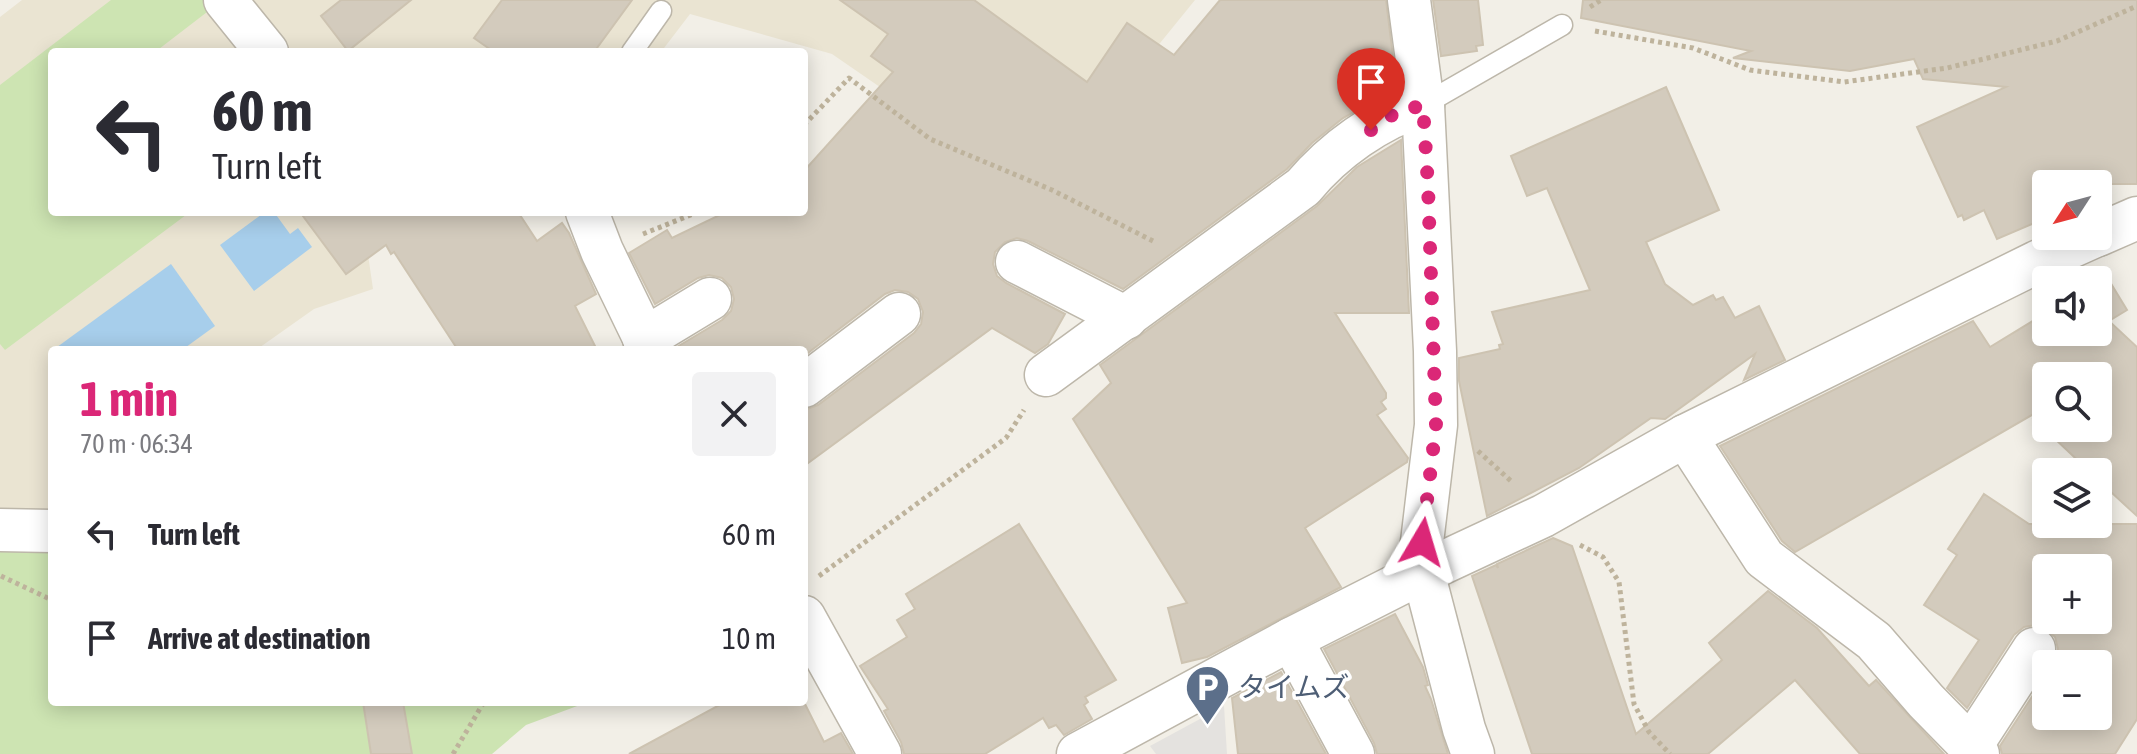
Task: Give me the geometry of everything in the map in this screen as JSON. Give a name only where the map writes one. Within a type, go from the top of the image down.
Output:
[{"type":"street","points":[[225,0],[264,48]]},
{"type":"street","points":[[1409,0],[1423,105],[1436,425],[1422,542],[1423,572],[1473,754]]},
{"type":"street","points":[[1046,375],[1126,318],[1183,266],[1303,187],[1321,165],[1395,113],[1423,105]]},
{"type":"street","points":[[589,216],[647,345],[710,299]]},
{"type":"street","points":[[2112,228],[2137,218]]},
{"type":"street","points":[[1078,754],[1291,639],[1543,516],[1685,436],[2063,250]]},
{"type":"street","points":[[1017,262],[1126,318]]},
{"type":"street","points":[[808,383],[899,314]]},
{"type":"street","points":[[1685,436],[1764,558],[1874,641],[1974,750],[2034,649]]},
{"type":"street","points":[[0,530],[48,531]]},
{"type":"street","points":[[809,599],[880,754]]},
{"type":"street","points":[[1291,639],[1353,754]]},
{"type":"lane","points":[[635,48],[661,11]]},
{"type":"lane","points":[[1423,105],[1562,25]]},
{"type":"lane","points":[[1183,266],[1265,190],[1296,168],[1321,165]]},
{"type":"path","points":[[1562,25],[1693,48],[1750,70],[1844,82],[1947,68],[2057,41],[2137,6]]},
{"type":"path","points":[[808,121],[849,78],[930,139],[1052,190],[1183,266]]},
{"type":"path","points":[[602,251],[688,216]]},
{"type":"path","points":[[809,599],[1006,438],[1046,375]]},
{"type":"path","points":[[1436,425],[1467,442],[1524,493],[1557,534],[1603,557],[1619,582],[1634,704],[1649,732],[1670,754]]},
{"type":"path","points":[[0,575],[48,598]]},
{"type":"path","points":[[453,754],[482,706]]},
{"type":"shaded area","points":[[22,0],[204,0],[242,48],[48,48],[48,216],[357,216],[364,227],[373,289],[314,309],[262,346],[48,346],[48,515],[0,511],[0,17]]},
{"type":"shaded area","points":[[249,0],[1195,0],[1053,175],[922,116],[832,54],[690,14],[664,48],[287,48]]},
{"type":"shaded area","name":"タイムズ","points":[[1224,706],[1227,754],[1156,754],[1150,746]]},
{"type":"green space","points":[[111,0],[204,0],[211,9],[160,48],[48,48]]},
{"type":"green space","points":[[48,48],[48,216],[185,216],[5,350],[0,344],[0,85]]},
{"type":"green space","points":[[0,541],[48,542],[48,706],[577,706],[526,725],[492,754],[0,754]]},
{"type":"water","points":[[260,216],[277,216],[290,234],[298,228],[312,247],[254,291],[220,245]]},
{"type":"water","points":[[171,264],[215,326],[188,346],[58,346]]},
{"type":"building","points":[[341,0],[411,0],[352,48],[346,48],[321,16]]},
{"type":"building","points":[[502,0],[632,0],[597,48],[488,48],[474,38]]},
{"type":"building","points":[[840,0],[974,0],[1087,82],[1127,23],[1174,55],[1220,0],[1386,0],[1397,89],[1343,118],[1287,169],[1123,289],[1028,241],[1017,238],[1005,242],[995,252],[993,264],[997,276],[1065,314],[1048,344],[1035,353],[992,328],[808,463],[808,409],[818,405],[914,333],[921,324],[923,312],[918,299],[908,292],[895,290],[885,294],[808,353],[808,346],[679,346],[722,320],[731,311],[734,299],[731,287],[722,278],[709,275],[698,278],[655,304],[629,253],[667,230],[672,238],[718,216],[808,216],[808,167],[893,72],[871,56],[888,34]]},
{"type":"building","points":[[1433,0],[1478,0],[1483,45],[1476,46],[1477,51],[1441,56]]},
{"type":"building","points":[[1583,0],[2137,0],[2137,184],[2112,184],[2112,170],[2032,170],[2032,224],[1997,239],[1984,210],[1964,220],[1962,215],[1958,217],[1917,127],[2006,87],[1923,79],[1914,59],[1850,71],[1733,58],[1751,51],[1581,18]]},
{"type":"building","points":[[1666,87],[1719,210],[1646,242],[1665,284],[1693,305],[1713,295],[1716,300],[1723,297],[1735,318],[1759,306],[1785,360],[1744,380],[1755,354],[1665,419],[1651,418],[1579,468],[1487,516],[1459,381],[1459,358],[1500,349],[1499,345],[1503,344],[1492,312],[1590,290],[1547,188],[1527,196],[1511,156]]},
{"type":"building","points":[[1401,140],[1409,313],[1335,313],[1386,393],[1386,398],[1381,402],[1386,409],[1377,415],[1408,458],[1407,462],[1305,528],[1341,587],[1207,657],[1182,663],[1168,608],[1187,603],[1073,419],[1111,383],[1100,365],[1317,206],[1357,167]]},
{"type":"building","points":[[303,216],[521,216],[537,241],[562,223],[596,294],[575,306],[595,346],[455,346],[394,252],[391,254],[386,245],[346,274]]},
{"type":"building","points":[[2112,285],[2127,310],[2112,319]]},
{"type":"building","points":[[1973,321],[1990,347],[2032,322],[2032,346],[2112,346],[2112,324],[2137,347],[2137,516],[2112,493],[2112,458],[2075,458],[2058,442],[2112,442],[2112,362],[2032,362],[2032,415],[1795,552],[1782,541],[1720,446]]},
{"type":"building","points":[[1984,494],[2032,524],[2032,538],[2112,538],[2112,524],[2137,524],[2137,719],[2115,754],[2002,754],[2000,746],[2032,697],[2032,730],[2112,730],[2112,650],[2058,650],[2052,634],[2112,634],[2112,554],[2032,554],[2032,626],[2024,627],[2014,635],[1967,708],[1947,688],[1979,640],[1924,605],[1957,555],[1948,549]]},
{"type":"building","points":[[1019,524],[1116,680],[1085,697],[1088,702],[1084,705],[1092,719],[1064,735],[1056,725],[1049,728],[1043,718],[985,754],[904,754],[884,711],[888,709],[860,666],[907,637],[897,620],[915,609],[906,594]]},
{"type":"building","points":[[1553,538],[1572,546],[1636,734],[1722,660],[1709,643],[1768,591],[1817,628],[1869,686],[1876,680],[1944,754],[1860,754],[1795,680],[1708,754],[1532,754],[1472,576],[1496,565],[1498,568],[1497,564]]},
{"type":"building","points":[[1395,614],[1423,667],[1428,685],[1425,686],[1448,754],[1377,754],[1324,649]]},
{"type":"building","points":[[1281,672],[1326,754],[1238,754],[1232,698]]},
{"type":"building","points":[[364,706],[404,706],[412,754],[371,754]]},
{"type":"building","points":[[718,706],[806,706],[824,742],[841,733],[853,754],[629,754]]},
{"type":"place","name":"タイムズ","points":[[1207,726]]},
{"type":"route","points":[[1371,130],[1395,113],[1423,105],[1436,425],[1422,542]]}]
